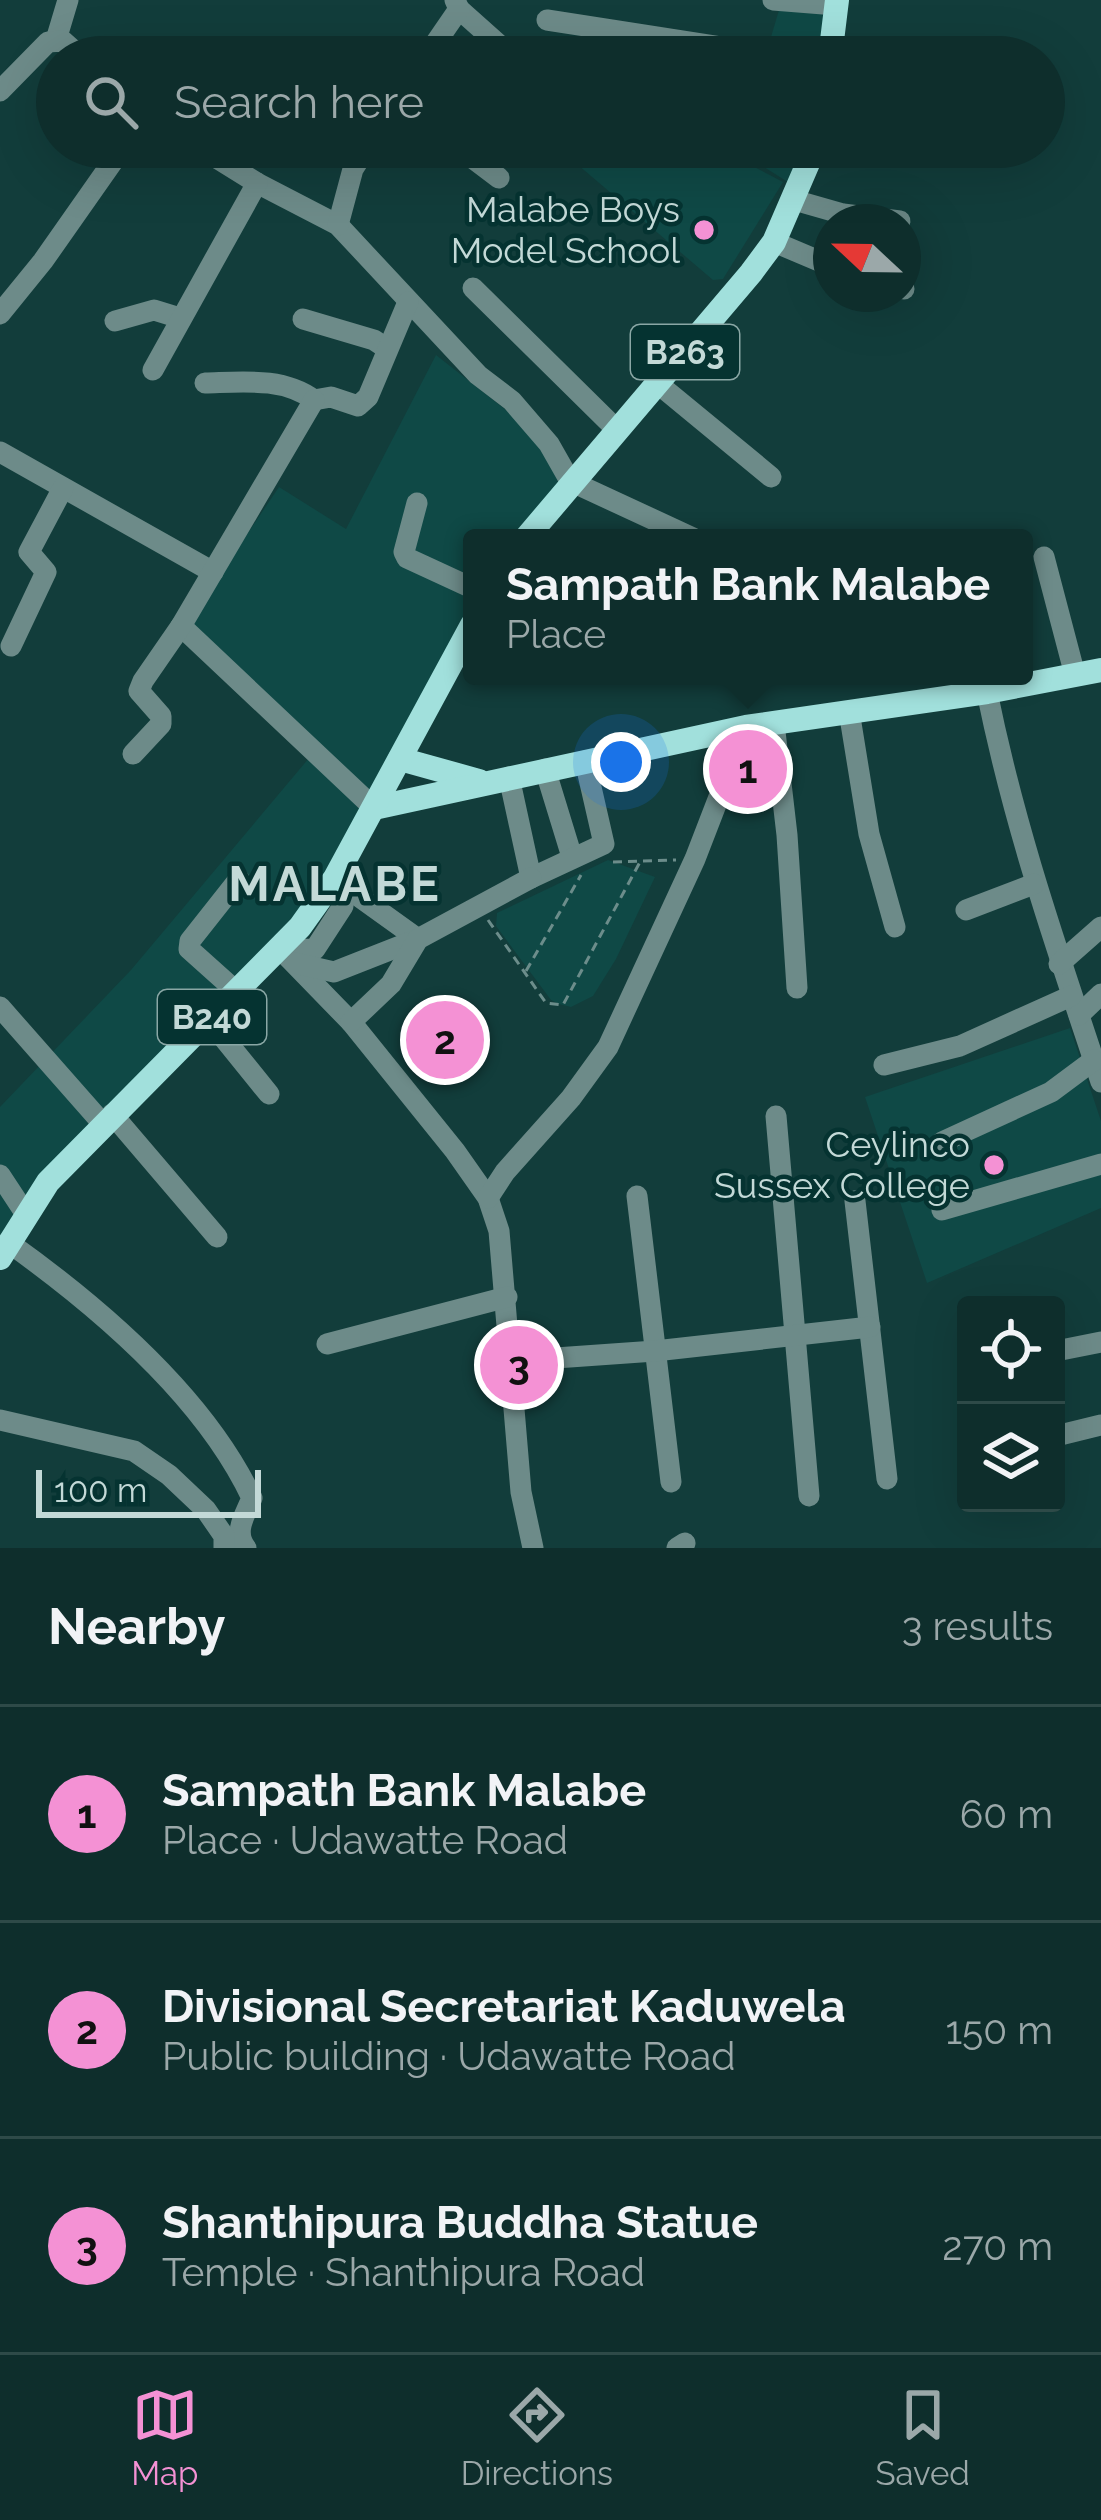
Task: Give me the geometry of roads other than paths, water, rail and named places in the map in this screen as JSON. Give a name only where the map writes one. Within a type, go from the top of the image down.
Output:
[{"type":"main road","points":[[833,36],[837,2]]},
{"type":"main road","name":"B263","points":[[533,529],[774,242],[807,168]]},
{"type":"main road","points":[[463,642],[400,759],[426,769],[497,780]]},
{"type":"main road","points":[[1033,683],[1101,670]]},
{"type":"main road","points":[[374,808],[746,728],[1023,685]]},
{"type":"main road","name":"B240","points":[[4,1250],[25,1213],[108,1119],[238,992],[286,956],[340,882],[400,759]]},
{"type":"street","points":[[57,36],[68,0]]},
{"type":"street","points":[[773,0],[837,2]]},
{"type":"street","points":[[438,36],[457,4],[490,36]]},
{"type":"street","points":[[547,20],[650,36]]},
{"type":"street","points":[[5,77],[36,52]]},
{"type":"street","points":[[0,314],[109,168]]},
{"type":"street","points":[[233,168],[338,225],[478,375],[512,401],[549,444],[570,482],[673,529]]},
{"type":"street","points":[[338,225],[353,168]]},
{"type":"street","points":[[486,168],[499,178]]},
{"type":"street","points":[[154,370],[257,183]]},
{"type":"street","points":[[794,200],[813,205]]},
{"type":"street","points":[[774,242],[813,258]]},
{"type":"street","points":[[473,288],[616,429]]},
{"type":"street","points":[[205,382],[298,388],[314,400],[331,397],[358,406],[364,403],[408,302]]},
{"type":"street","points":[[115,321],[154,310],[180,318]]},
{"type":"street","points":[[303,319],[386,348]]},
{"type":"street","points":[[657,383],[771,476]]},
{"type":"street","points":[[133,754],[161,724],[161,716],[139,691],[314,400]]},
{"type":"street","points":[[0,452],[212,572]]},
{"type":"street","points":[[11,646],[46,572],[29,552],[63,488]]},
{"type":"street","points":[[417,503],[404,553],[463,584]]},
{"type":"street","points":[[1044,557],[1075,675]]},
{"type":"street","points":[[181,626],[374,808]]},
{"type":"street","points":[[942,1142],[1098,1071],[1034,884],[1007,790],[987,692]]},
{"type":"street","points":[[849,711],[869,834],[896,928]]},
{"type":"street","points":[[774,723],[797,988]]},
{"type":"street","points":[[488,1198],[608,1047],[695,859],[746,728]]},
{"type":"street","points":[[286,956],[306,968],[334,972],[418,939],[531,878],[580,860],[604,844],[585,761]]},
{"type":"street","points":[[545,769],[580,860]]},
{"type":"street","points":[[497,780],[531,878]]},
{"type":"street","points":[[238,992],[189,949],[190,941],[239,879]]},
{"type":"street","points":[[340,882],[418,939]]},
{"type":"street","points":[[966,910],[1034,884]]},
{"type":"street","points":[[1059,964],[1101,927]]},
{"type":"street","points":[[351,1022],[391,985],[418,939]]},
{"type":"street","points":[[286,956],[351,1022],[488,1198],[499,1231],[521,1492],[533,1548]]},
{"type":"street","points":[[884,1065],[960,1046],[1101,994]]},
{"type":"street","points":[[0,1007],[217,1237]]},
{"type":"street","points":[[209,1020],[269,1094]]},
{"type":"street","points":[[776,1116],[809,1496]]},
{"type":"street","points":[[942,1210],[1101,1164]]},
{"type":"street","points":[[0,1175],[25,1213]]},
{"type":"street","points":[[637,1196],[671,1482]]},
{"type":"street","points":[[855,1201],[887,1479]]},
{"type":"street","points":[[4,1250],[68,1286],[162,1373],[238,1468],[252,1498],[240,1527],[240,1540],[247,1548]]},
{"type":"street","points":[[327,1344],[507,1297]]},
{"type":"street","points":[[513,1361],[870,1327]]},
{"type":"street","points":[[1065,1349],[1101,1342]]},
{"type":"street","points":[[0,1420],[134,1451],[169,1475],[206,1510],[224,1536],[224,1548]]},
{"type":"street","points":[[1065,1434],[1101,1425]]},
{"type":"place","name":"Malabe Boys Model School","points":[[704,230]]},
{"type":"place","name":"Sampath Bank Malabe","points":[[748,769]]},
{"type":"place","name":"Divisional Secretariat Kaduwela","points":[[445,1040]]},
{"type":"place","name":"Ceylinco Sussex College","points":[[994,1165]]},
{"type":"place","name":"Shanthipura Buddha Statue","points":[[519,1365]]},
{"type":"district","name":"MALABE","points":[[335,884]]}]
